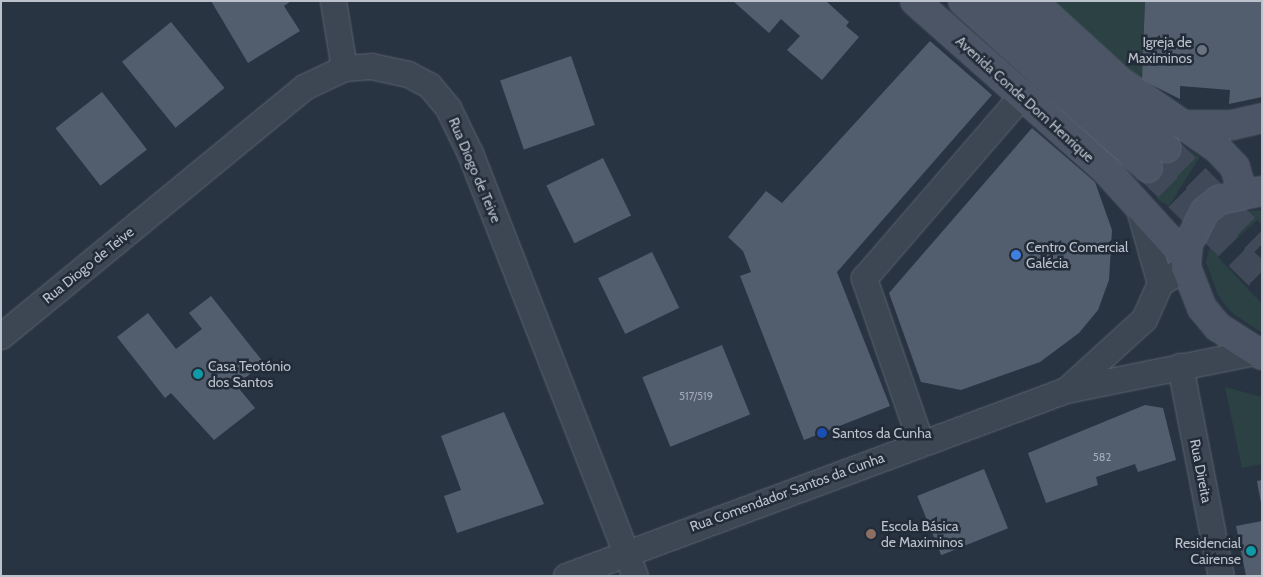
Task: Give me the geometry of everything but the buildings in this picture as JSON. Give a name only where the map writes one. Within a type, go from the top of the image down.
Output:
[{"type":"main road","name":"Avenida Conde Dom Henrique","points":[[915,1],[1022,95],[1134,198],[1186,263],[1202,308],[1218,327],[1258,353]]},
{"type":"main road","points":[[963,1],[1148,168]]},
{"type":"main road","points":[[1000,1],[1166,148]]},
{"type":"main road","points":[[1032,1],[1140,97],[1189,125],[1256,189],[1205,211],[1195,224],[1186,263]]},
{"type":"main road","points":[[1189,125],[1232,124],[1262,118]]},
{"type":"street","points":[[333,1],[344,68]]},
{"type":"street","name":"Rua Diogo de Teive","points":[[1,336],[304,87],[344,68],[371,66],[408,74],[429,85],[448,108],[470,153],[635,576]]},
{"type":"street","points":[[921,443],[864,278],[1022,95]]},
{"type":"street","name":"Avenida Conde Dom Henrique","points":[[1134,198],[1148,228],[1160,283]]},
{"type":"street","points":[[1160,283],[1186,263]]},
{"type":"street","name":"Rua Comendador Santos da Cunha","points":[[1066,390],[1144,319],[1160,283]]},
{"type":"street","name":"Rua Comendador Santos da Cunha","points":[[566,576],[1066,390],[1180,366],[1258,353]]},
{"type":"street","name":"Rua Direita","points":[[1180,366],[1221,576]]},
{"type":"green space","points":[[1053,1],[1145,1],[1144,19],[1166,20],[1181,51],[1180,99],[1142,80]]},
{"type":"green space","points":[[1187,149],[1200,157],[1169,206],[1156,198]]},
{"type":"green space","points":[[1262,210],[1262,225],[1257,220],[1218,257],[1262,304],[1262,333],[1231,312],[1218,295],[1206,262],[1214,230],[1240,212]]},
{"type":"green space","points":[[1225,387],[1262,397],[1262,464],[1242,468]]},
{"type":"tunnel","points":[[1166,148],[1262,245]]},
{"type":"tunnel","points":[[1148,168],[1262,279]]},
{"type":"place","name":"Igreja de Maximinos","points":[[1202,50]]},
{"type":"place","name":"Centro Comercial Galécia","points":[[1016,255]]},
{"type":"place","name":"Casa Teotónio dos Santos","points":[[198,374]]},
{"type":"place","name":"Santos da Cunha","points":[[822,433]]},
{"type":"place","name":"Escola Básica de Maximinos","points":[[871,534]]},
{"type":"place","name":"Residencial Cairense","points":[[1251,551]]}]
